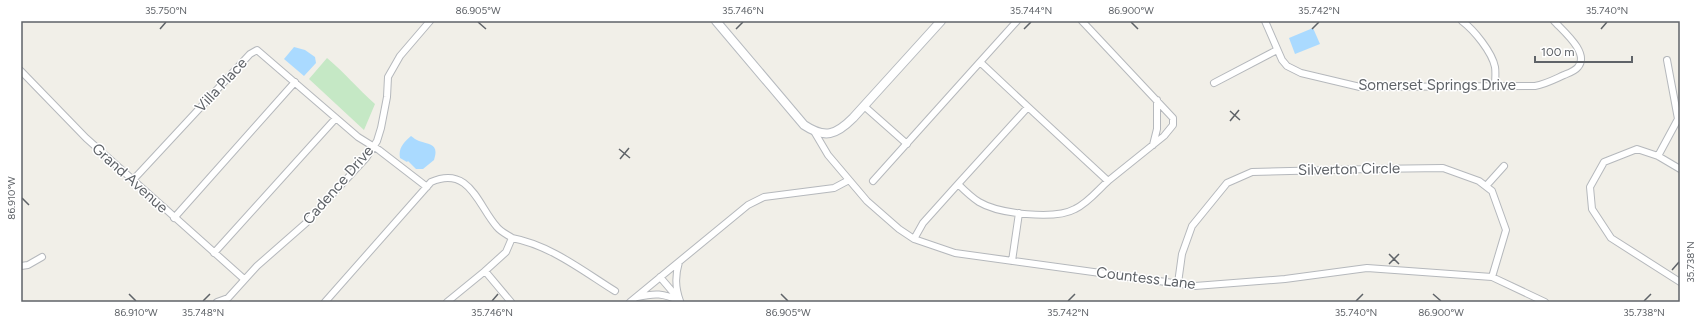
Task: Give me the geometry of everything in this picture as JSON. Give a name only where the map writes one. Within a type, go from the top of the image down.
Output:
[{"type":"main road","points":[[716,21],[804,125],[815,133],[829,134],[849,123],[941,21]]},
{"type":"street","points":[[873,181],[1017,21]]},
{"type":"street","points":[[958,184],[978,202],[989,207],[1019,213],[1051,215],[1064,214],[1077,209],[1108,181],[1164,136],[1173,125],[1173,118],[1082,21]]},
{"type":"street","name":"Somerset Springs Drive","points":[[1265,21],[1277,50],[1287,66],[1301,73],[1360,87],[1535,86],[1546,84],[1578,68],[1582,61],[1577,47],[1554,21]]},
{"type":"street","points":[[1462,21],[1489,52],[1493,59],[1495,68],[1495,86]]},
{"type":"street","name":"Cadence Drive","points":[[217,302],[228,298],[256,266],[306,223],[366,158],[373,147],[381,128],[388,97],[388,77],[400,56],[426,22]]},
{"type":"street","name":"Villa Place","points":[[133,180],[250,54],[257,50],[336,118],[427,187]]},
{"type":"street","points":[[1214,83],[1277,50]]},
{"type":"street","points":[[1658,156],[1678,119],[1667,60]]},
{"type":"street","points":[[980,62],[1108,181]]},
{"type":"street","name":"Grand Avenue","points":[[21,71],[86,138],[244,279]]},
{"type":"street","points":[[174,218],[295,82]]},
{"type":"street","points":[[1153,145],[1157,129],[1157,100]]},
{"type":"street","points":[[864,106],[907,144]]},
{"type":"street","points":[[914,238],[958,184],[1028,107]]},
{"type":"street","points":[[214,253],[336,118]]},
{"type":"street","name":"Countess Lane","points":[[815,133],[828,155],[867,201],[899,229],[914,238],[955,254],[1195,286],[1285,279],[1367,268],[1492,277],[1544,302]]},
{"type":"street","points":[[1680,169],[1658,156],[1637,150],[1604,162],[1590,187],[1592,210],[1611,238],[1680,282]]},
{"type":"street","points":[[1492,277],[1506,230],[1492,191],[1486,186],[1504,166]]},
{"type":"street","name":"Silverton Circle","points":[[1178,283],[1182,254],[1192,226],[1227,183],[1252,172],[1443,168],[1479,181],[1486,186]]},
{"type":"street","points":[[325,302],[431,182],[440,178],[451,178],[463,182],[473,191],[498,228],[512,238],[527,241],[567,261],[615,291]]},
{"type":"street","points":[[630,302],[748,206],[764,197],[834,188],[849,180]]},
{"type":"street","points":[[1012,261],[1019,213]]},
{"type":"street","points":[[447,302],[506,252],[512,238]]},
{"type":"street","points":[[21,266],[28,266],[42,257]]},
{"type":"street","points":[[678,262],[675,275],[675,288],[680,302]]},
{"type":"street","points":[[485,271],[510,302]]},
{"type":"street","points":[[660,277],[680,302]]},
{"type":"street","points":[[636,297],[653,293],[668,296],[680,302]]},
{"type":"green space","points":[[327,58],[375,104],[364,130],[309,79]]},
{"type":"water","points":[[1313,28],[1320,44],[1295,54],[1289,38]]},
{"type":"water","points":[[294,47],[305,50],[315,57],[316,63],[304,76],[284,59]]},
{"type":"water","points":[[411,136],[418,141],[435,148],[434,160],[423,169],[416,169],[408,161],[407,162],[400,158],[401,148]]}]
